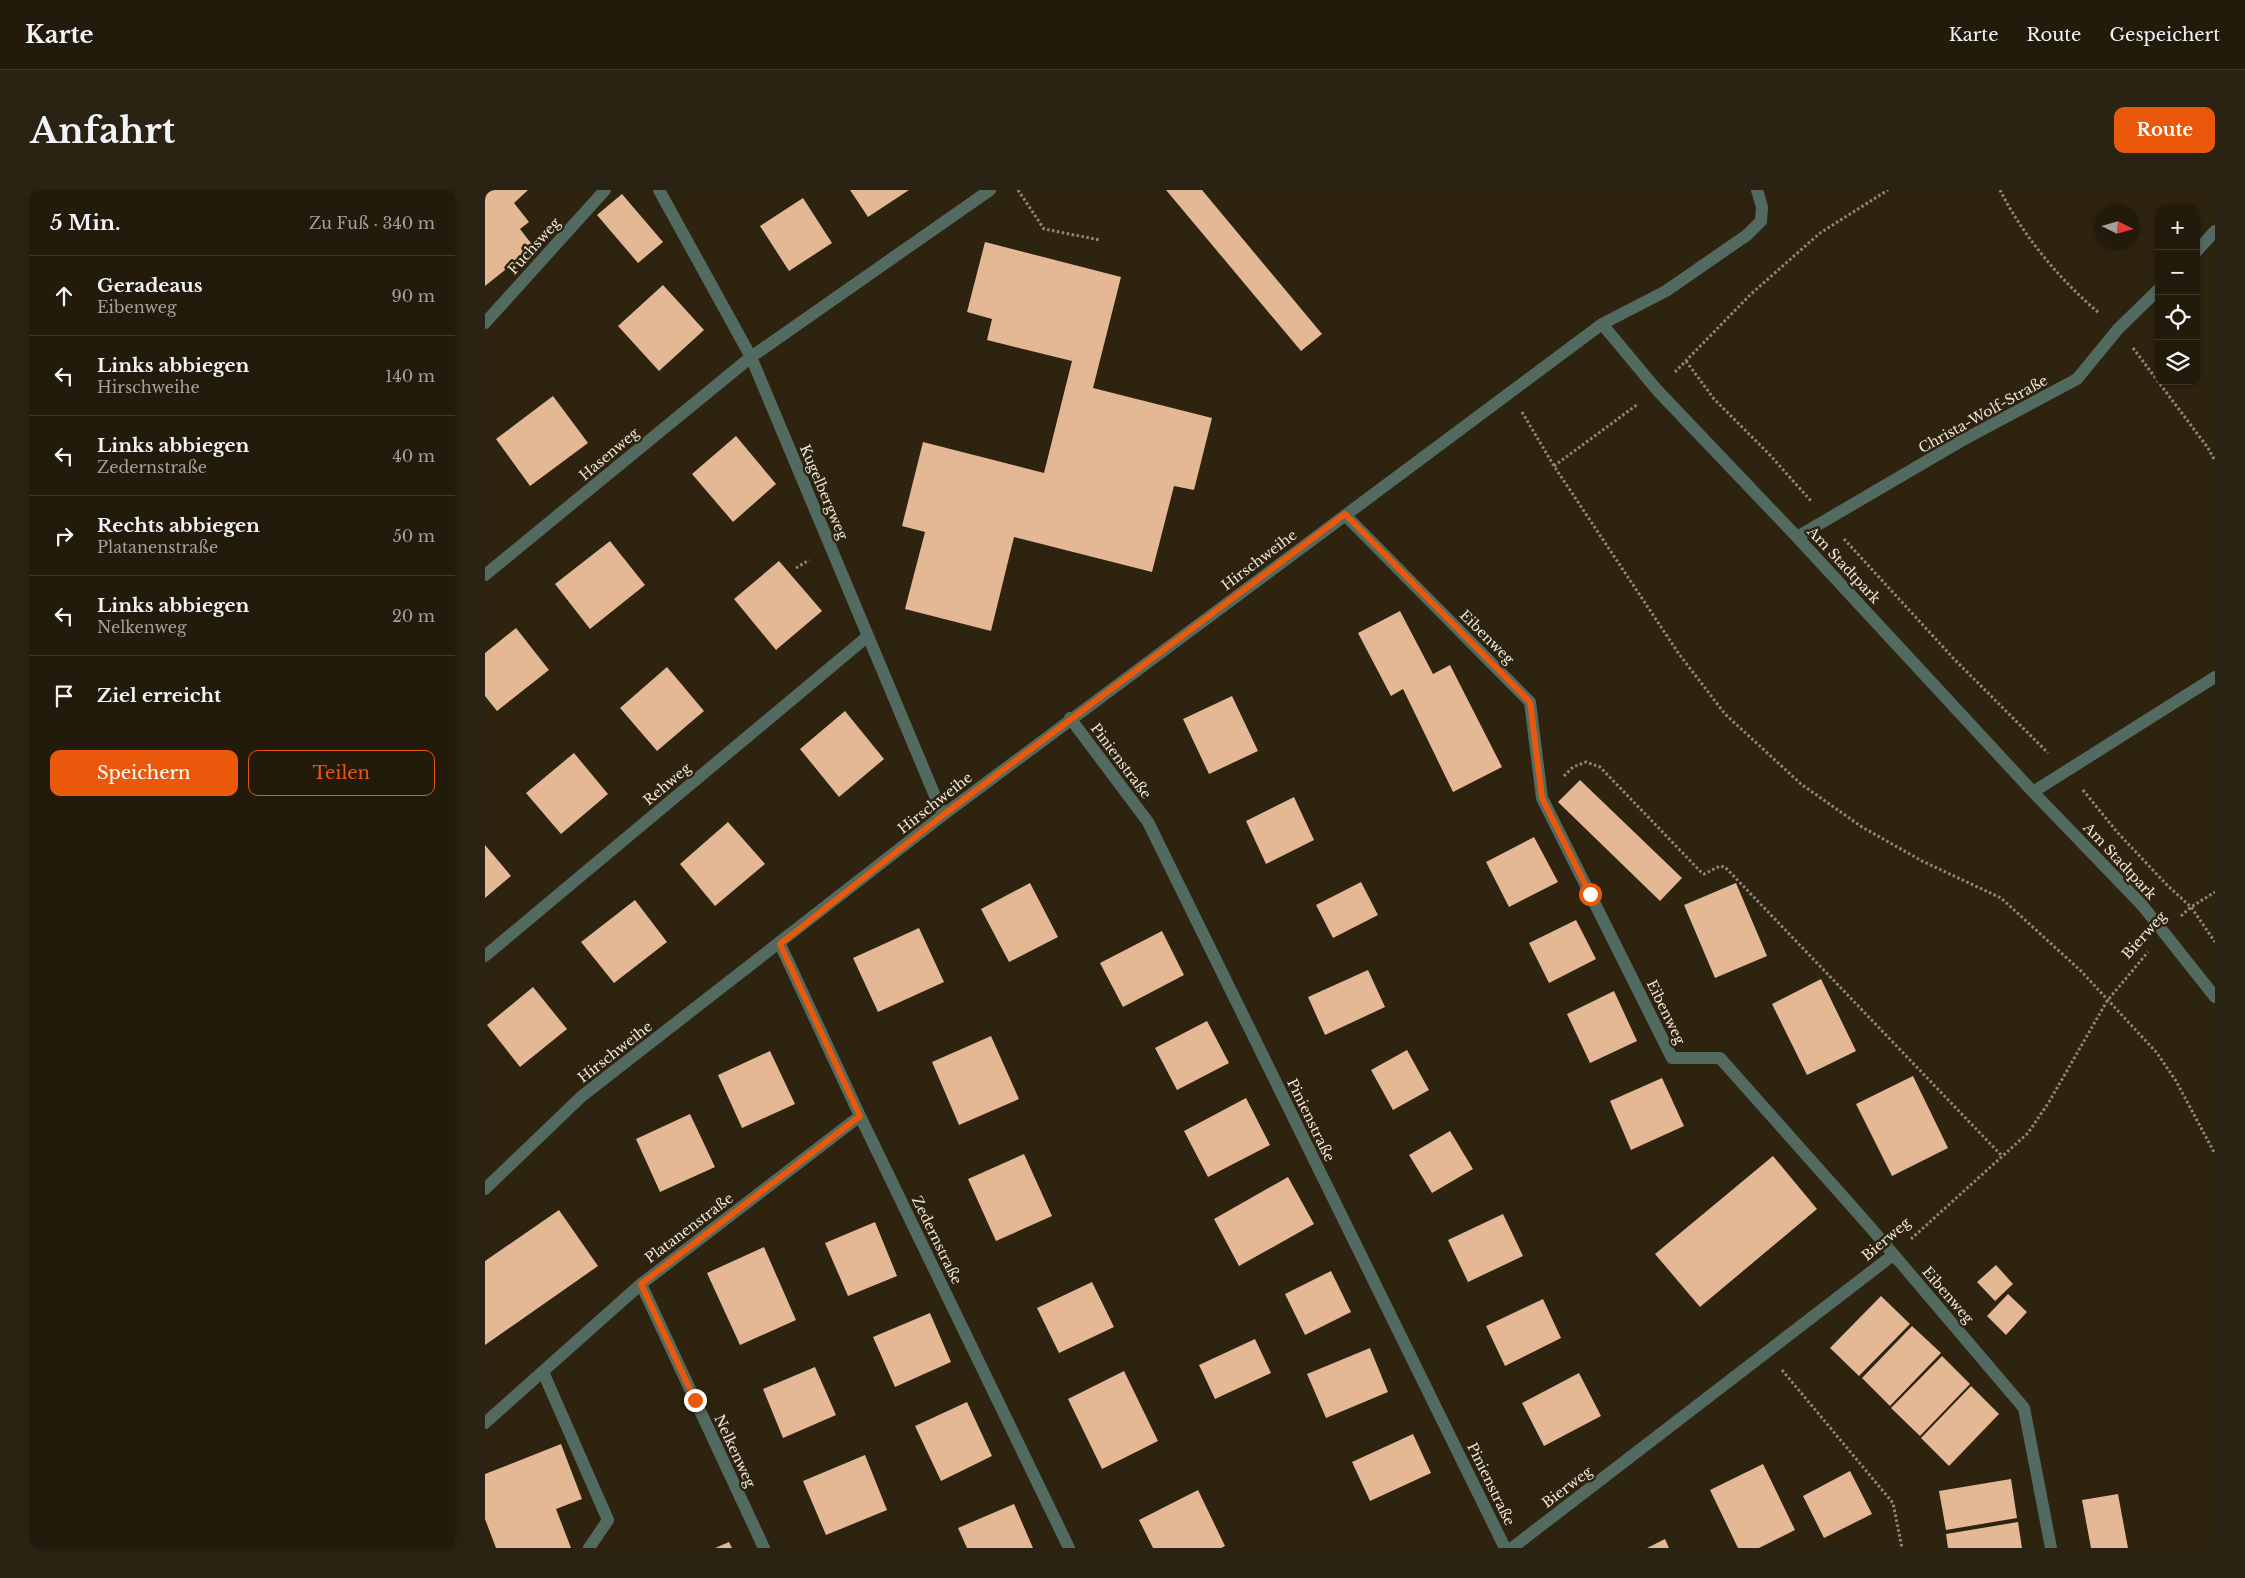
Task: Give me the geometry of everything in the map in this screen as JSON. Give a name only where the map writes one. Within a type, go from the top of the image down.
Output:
[{"type":"street","name":"Fuchsweg","points":[[485,323],[605,190]]},
{"type":"street","name":"Kugelbergweg","points":[[659,190],[751,357],[943,815]]},
{"type":"street","name":"Hasenweg","points":[[485,575],[751,357],[990,190]]},
{"type":"street","points":[[1510,392],[1602,324],[1666,292],[1747,235],[1761,221],[1762,207],[1757,190]]},
{"type":"street","points":[[2198,250],[2215,231]]},
{"type":"street","name":"Christa-Wolf-Straße","points":[[1797,537],[1961,442],[2077,380],[2118,329],[2155,292]]},
{"type":"street","name":"Am Stadtpark","points":[[1602,324],[1657,390],[1797,537],[2033,792],[2142,905],[2215,997]]},
{"type":"street","name":"Hirschweihe","points":[[485,1189],[582,1096],[780,944],[943,815],[1070,718],[1510,392]]},
{"type":"street","name":"Eibenweg","points":[[1345,514],[1530,702],[1542,798],[1672,1058],[1720,1058],[2024,1408],[2051,1548]]},
{"type":"street","name":"Rehweg","points":[[485,956],[868,636]]},
{"type":"street","points":[[2033,792],[2215,677]]},
{"type":"street","name":"Pinienstraße","points":[[1070,718],[1148,822],[1505,1548]]},
{"type":"street","name":"Zedernstraße","points":[[780,944],[860,1116],[1069,1548]]},
{"type":"street","name":"Platanenstraße","points":[[485,1423],[641,1284],[860,1116]]},
{"type":"street","name":"Bierweg","points":[[1512,1548],[1893,1255]]},
{"type":"street","name":"Nelkenweg","points":[[641,1284],[765,1548]]},
{"type":"street","points":[[543,1372],[608,1520],[589,1548]]},
{"type":"path","points":[[1018,190],[1044,228],[1100,240]]},
{"type":"path","points":[[1554,466],[1657,390],[1751,294],[1820,233],[1888,190]]},
{"type":"path","points":[[1686,361],[1714,399],[1769,454],[1874,574],[2030,737],[2068,770],[2117,832],[2167,885],[2191,906],[2215,942]]},
{"type":"path","points":[[1510,392],[1554,466],[1679,654],[1725,714],[1801,784],[1862,827],[1922,861],[2001,898],[2081,971],[2162,1060],[2177,1081],[2215,1154]]},
{"type":"path","points":[[1542,798],[1573,768],[1586,762],[1600,767],[1701,872],[1705,874],[1720,866],[1725,867],[2002,1156]]},
{"type":"path","name":"Bierweg","points":[[1893,1255],[2028,1133],[2049,1102],[2107,1000],[2163,933],[2191,906],[2215,892]]},
{"type":"path","points":[[1767,1351],[1893,1502],[1902,1548]]},
{"type":"building","points":[[485,190],[528,190],[514,203],[529,222],[520,229],[534,247],[485,286]]},
{"type":"building","points":[[850,190],[909,190],[868,217]]},
{"type":"building","points":[[1166,190],[1202,190],[1322,334],[1301,351]]},
{"type":"building","points":[[622,194],[663,242],[638,263],[597,215]]},
{"type":"building","points":[[803,198],[832,243],[789,271],[760,226]]},
{"type":"building","points":[[985,242],[1121,277],[1093,388],[1212,418],[1194,490],[1174,486],[1152,572],[1014,537],[991,631],[905,609],[925,532],[902,526],[923,442],[1044,473],[1072,361],[987,340],[992,319],[967,312]]},
{"type":"building","points":[[663,285],[704,330],[659,371],[618,326]]},
{"type":"building","points":[[553,396],[588,443],[530,486],[496,439]]},
{"type":"building","points":[[736,436],[776,484],[733,522],[692,474]]},
{"type":"building","points":[[610,541],[645,585],[590,629],[555,584]]},
{"type":"building","points":[[779,561],[822,611],[776,650],[734,599]]},
{"type":"building","points":[[1400,611],[1433,674],[1450,665],[1502,767],[1453,792],[1403,689],[1391,696],[1358,633]]},
{"type":"building","points":[[516,628],[549,670],[497,711],[485,696],[485,653]]},
{"type":"building","points":[[667,667],[704,711],[657,751],[620,708]]},
{"type":"building","points":[[1232,696],[1258,751],[1209,774],[1183,719]]},
{"type":"building","points":[[845,711],[884,759],[839,797],[800,749]]},
{"type":"building","points":[[574,753],[608,794],[561,834],[526,793]]},
{"type":"building","points":[[1580,780],[1682,878],[1660,901],[1558,802]]},
{"type":"building","points":[[1294,797],[1314,840],[1266,864],[1246,821]]},
{"type":"building","points":[[728,822],[765,864],[715,906],[680,864]]},
{"type":"building","points":[[1534,837],[1558,882],[1509,907],[1486,862]]},
{"type":"building","points":[[485,845],[511,876],[485,898]]},
{"type":"building","points":[[1361,882],[1378,915],[1333,938],[1316,905]]},
{"type":"building","points":[[1030,883],[1058,937],[1009,962],[981,909]]},
{"type":"building","points":[[1736,883],[1767,956],[1715,978],[1684,905]]},
{"type":"building","points":[[635,900],[667,942],[614,983],[581,942]]},
{"type":"building","points":[[1576,920],[1596,959],[1549,983],[1529,943]]},
{"type":"building","points":[[919,928],[944,982],[878,1012],[853,958]]},
{"type":"building","points":[[1162,931],[1184,975],[1123,1007],[1100,963]]},
{"type":"building","points":[[1368,970],[1385,1007],[1325,1035],[1308,997]]},
{"type":"building","points":[[1821,979],[1856,1051],[1807,1075],[1772,1004]]},
{"type":"building","points":[[533,987],[567,1029],[520,1067],[487,1025]]},
{"type":"building","points":[[1614,991],[1637,1041],[1590,1063],[1567,1014]]},
{"type":"building","points":[[1207,1021],[1229,1063],[1177,1090],[1155,1048]]},
{"type":"building","points":[[991,1036],[1019,1099],[959,1125],[932,1062]]},
{"type":"building","points":[[1407,1050],[1429,1090],[1393,1110],[1371,1070]]},
{"type":"building","points":[[770,1051],[795,1104],[742,1128],[718,1075]]},
{"type":"building","points":[[1913,1076],[1948,1148],[1892,1176],[1856,1104]]},
{"type":"building","points":[[1662,1078],[1684,1126],[1631,1150],[1610,1101]]},
{"type":"building","points":[[1246,1098],[1270,1145],[1208,1177],[1184,1131]]},
{"type":"building","points":[[690,1114],[715,1167],[660,1192],[636,1139]]},
{"type":"building","points":[[1450,1131],[1473,1169],[1432,1193],[1409,1155]]},
{"type":"building","points":[[1024,1154],[1052,1216],[996,1241],[968,1179]]},
{"type":"building","points":[[1773,1156],[1817,1209],[1700,1307],[1655,1254]]},
{"type":"building","points":[[1288,1177],[1314,1224],[1239,1266],[1214,1219]]},
{"type":"building","points":[[559,1210],[598,1266],[485,1345],[485,1261]]},
{"type":"building","points":[[1503,1214],[1523,1256],[1468,1282],[1448,1240]]},
{"type":"building","points":[[875,1222],[897,1276],[848,1296],[825,1243]]},
{"type":"building","points":[[764,1247],[796,1320],[740,1345],[707,1273]]},
{"type":"building","points":[[1996,1265],[2013,1284],[1995,1301],[1977,1282]]},
{"type":"building","points":[[1331,1271],[1351,1312],[1305,1335],[1285,1294]]},
{"type":"building","points":[[1092,1282],[1114,1327],[1059,1353],[1037,1308]]},
{"type":"building","points":[[2008,1294],[2027,1312],[2006,1335],[1987,1316]]},
{"type":"building","points":[[1881,1296],[1910,1324],[1859,1376],[1830,1348]]},
{"type":"building","points":[[1543,1299],[1561,1338],[1505,1366],[1486,1326]]},
{"type":"building","points":[[930,1313],[951,1362],[895,1387],[873,1337]]},
{"type":"building","points":[[1912,1326],[1941,1353],[1890,1406],[1862,1378]]},
{"type":"building","points":[[1255,1339],[1271,1373],[1215,1399],[1199,1365]]},
{"type":"building","points":[[1370,1348],[1388,1392],[1326,1418],[1307,1374]]},
{"type":"building","points":[[1942,1356],[1970,1384],[1920,1436],[1891,1408]]},
{"type":"building","points":[[815,1367],[836,1415],[783,1438],[763,1389]]},
{"type":"building","points":[[1124,1371],[1158,1441],[1102,1469],[1068,1399]]},
{"type":"building","points":[[1579,1373],[1601,1416],[1544,1446],[1522,1403]]},
{"type":"building","points":[[1971,1386],[1999,1414],[1949,1466],[1921,1438]]},
{"type":"building","points":[[967,1402],[992,1456],[941,1481],[915,1426]]},
{"type":"building","points":[[1413,1434],[1431,1473],[1370,1501],[1352,1462]]},
{"type":"building","points":[[561,1444],[582,1499],[556,1509],[571,1548],[496,1548],[485,1519],[485,1474]]},
{"type":"building","points":[[865,1455],[887,1510],[826,1535],[803,1481]]},
{"type":"building","points":[[1763,1464],[1795,1530],[1759,1548],[1738,1548],[1710,1490]]},
{"type":"building","points":[[1850,1471],[1872,1514],[1824,1538],[1803,1496]]},
{"type":"building","points":[[2011,1479],[2017,1518],[1946,1530],[1939,1491]]},
{"type":"building","points":[[1198,1490],[1225,1546],[1221,1548],[1153,1548],[1139,1520]]},
{"type":"building","points":[[2118,1494],[2128,1548],[2091,1548],[2082,1500]]},
{"type":"building","points":[[1014,1504],[1033,1548],[967,1548],[958,1528]]},
{"type":"building","points":[[2018,1522],[2022,1548],[1948,1548],[1946,1534]]},
{"type":"building","points":[[1665,1539],[1669,1548],[1647,1548]]},
{"type":"building","points":[[729,1542],[732,1548],[715,1548]]},
{"type":"route","points":[[695,1400],[641,1284],[860,1116],[780,944],[943,815],[1070,718],[1345,514],[1530,702],[1542,798],[1590,894]]}]
